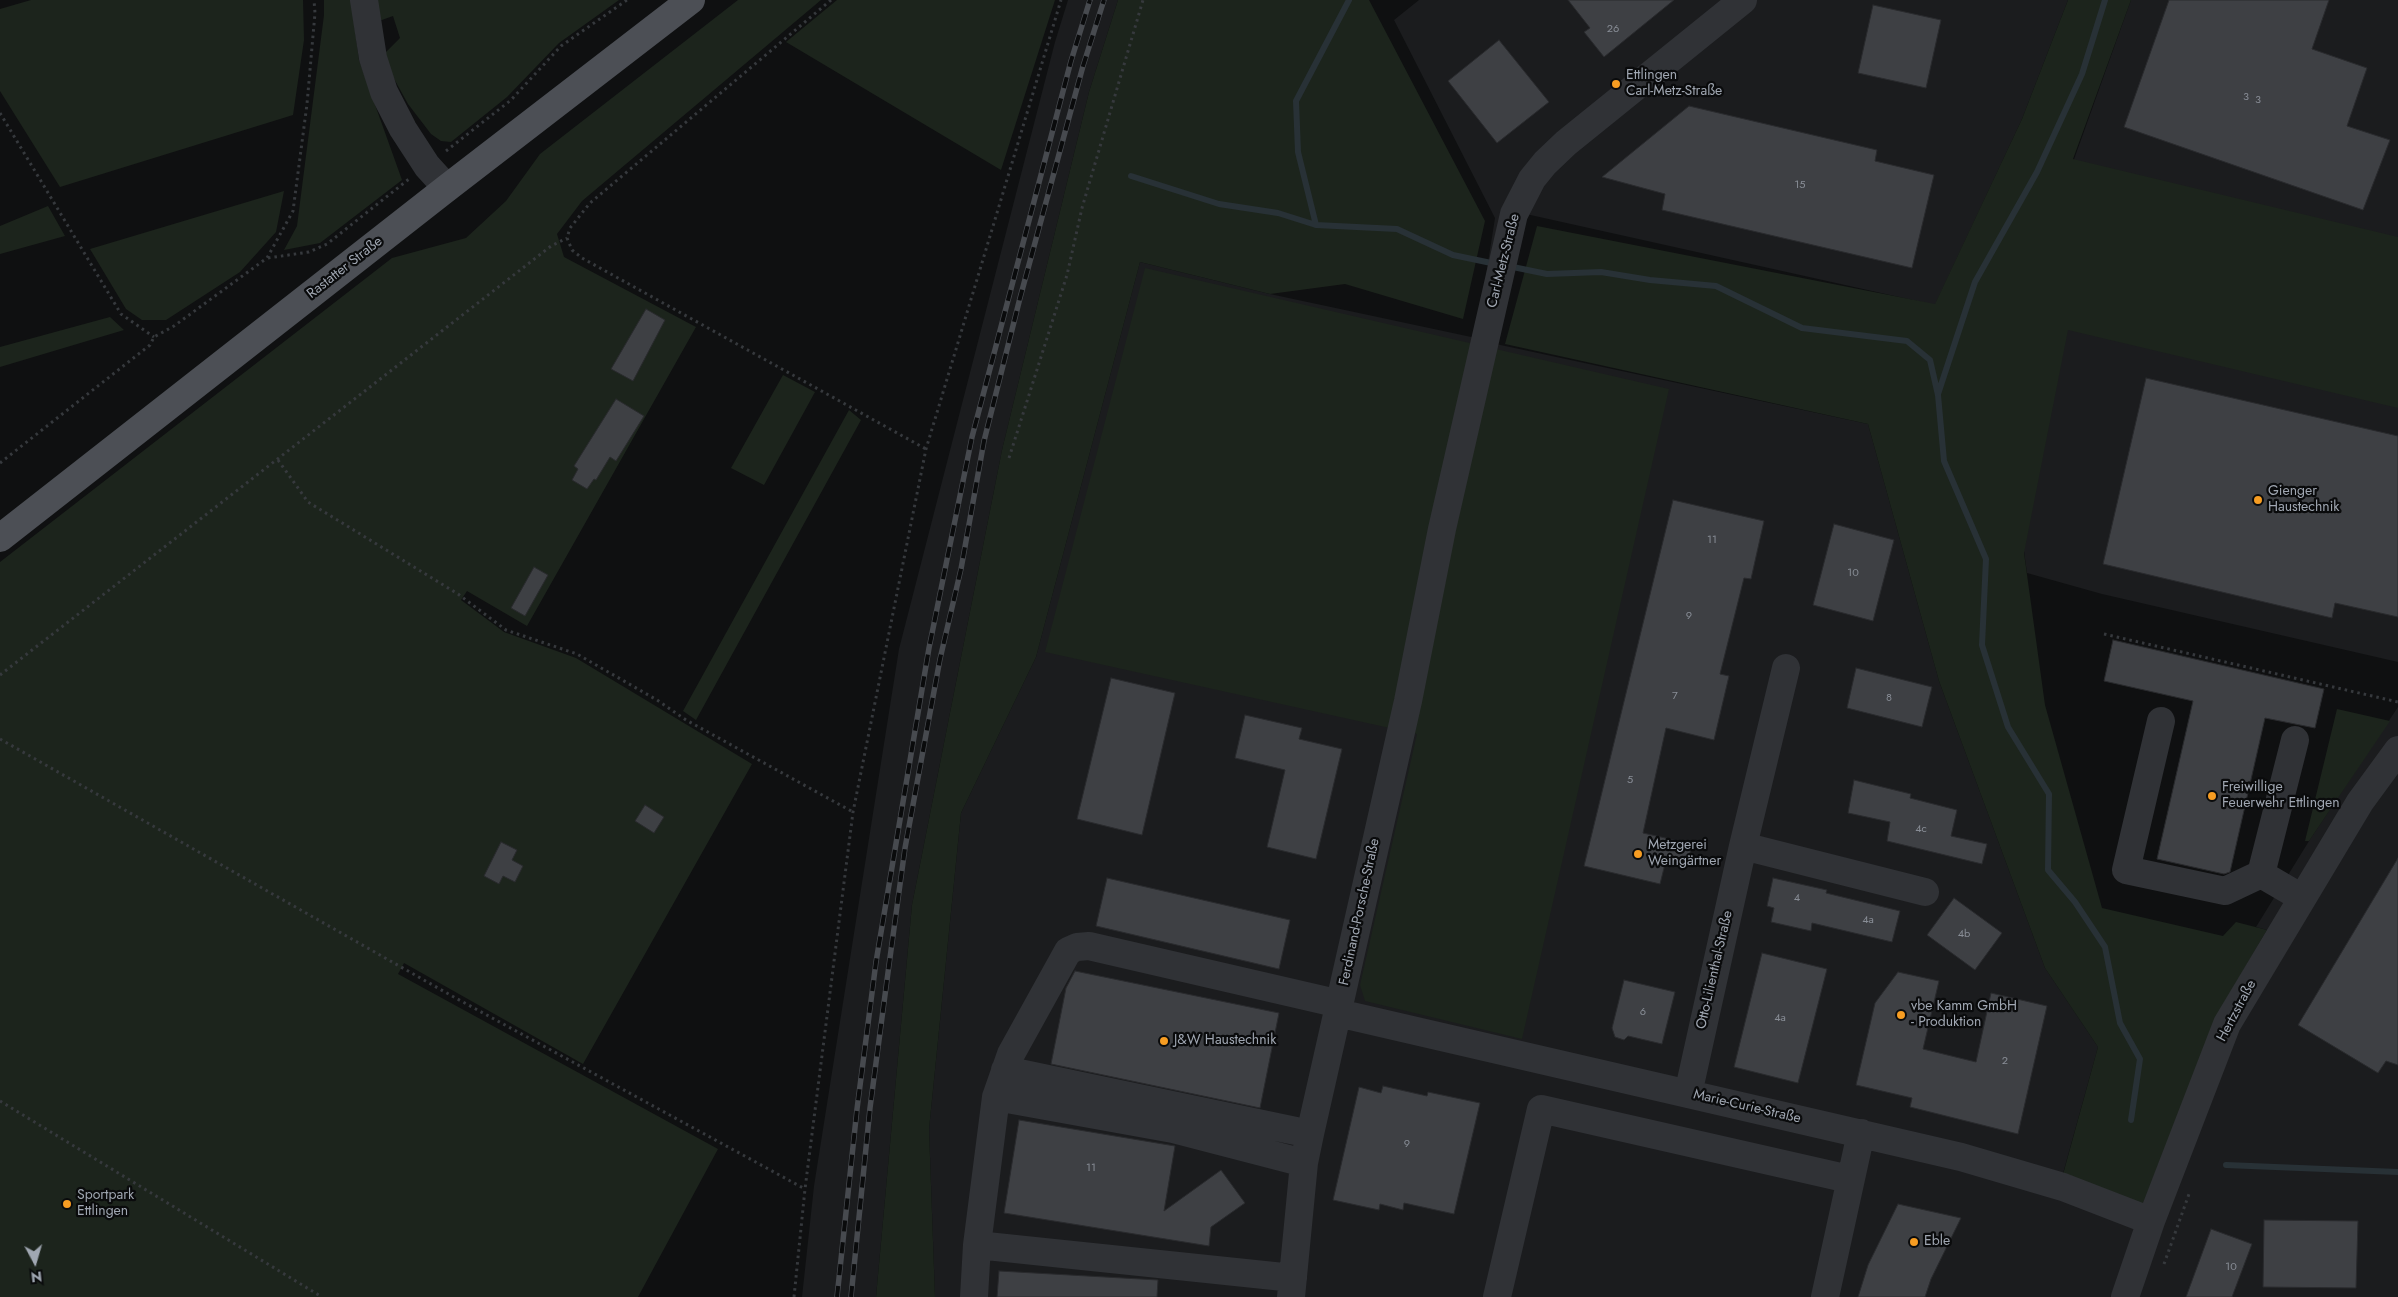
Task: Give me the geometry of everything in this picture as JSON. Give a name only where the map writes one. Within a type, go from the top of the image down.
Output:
[{"type":"main road","name":"Rastatter Straße","points":[[0,538],[447,188],[691,0]]},
{"type":"street","points":[[364,0],[372,58],[384,92],[403,129],[427,166],[447,188]]},
{"type":"street","name":"Carl-Metz-Straße","points":[[1442,529],[1506,246],[1514,214],[1522,196],[1545,162],[1566,143],[1743,0]]},
{"type":"street","name":"Ferdinand-Porsche-Straße","points":[[1292,1287],[1304,1163],[1408,701],[1442,529]]},
{"type":"street","name":"Otto-Lilienthal-Straße","points":[[1688,1094],[1743,846],[1786,668]]},
{"type":"street","points":[[2162,721],[2126,870],[2225,891],[2262,874]]},
{"type":"street","points":[[2262,874],[2295,740]]},
{"type":"street","name":"Hertzstraße","points":[[2125,1297],[2151,1221],[2228,1024],[2360,802],[2398,750]]},
{"type":"street","points":[[1743,846],[1925,892]]},
{"type":"street","points":[[2262,874],[2302,898]]},
{"type":"street","name":"Marie-Curie-Straße","points":[[974,1297],[977,1245],[996,1097],[1011,1054],[1068,951],[1077,947],[1088,946],[1688,1094],[1962,1157],[2063,1187],[2151,1221]]},
{"type":"street","points":[[1005,1070],[1310,1134]]},
{"type":"street","points":[[996,1097],[1173,1129],[1304,1163]]},
{"type":"street","points":[[1497,1297],[1540,1109],[1849,1179]]},
{"type":"street","points":[[1825,1297],[1849,1179],[1861,1133]]},
{"type":"street","points":[[977,1245],[1292,1287]]},
{"type":"path","points":[[0,463],[150,345],[154,337],[174,326],[267,258],[293,211],[307,104],[315,13],[314,0]]},
{"type":"path","points":[[267,258],[309,252],[327,244],[511,100],[561,46],[628,0]]},
{"type":"path","points":[[832,0],[590,203],[570,228],[567,238],[572,250],[582,258],[926,449]]},
{"type":"path","points":[[794,1297],[805,1189],[852,812],[926,449],[1061,0]]},
{"type":"path","points":[[1008,458],[1067,275],[1082,208],[1143,0]]},
{"type":"path","points":[[0,113],[121,314],[154,337]]},
{"type":"path","points":[[0,675],[551,246],[567,238]]},
{"type":"path","points":[[278,460],[308,502],[458,594],[506,630],[577,654],[657,700],[686,720],[852,812]]},
{"type":"path","points":[[2104,634],[2398,702]]},
{"type":"path","points":[[0,739],[443,991],[805,1189]]},
{"type":"path","points":[[0,1101],[322,1297]]},
{"type":"path","points":[[2162,1269],[2193,1185]]},
{"type":"shaded area","points":[[31,0],[303,0],[304,40],[293,115],[60,187],[0,91],[0,9]]},
{"type":"shaded area","points":[[324,0],[351,0],[359,60],[402,180],[320,243],[284,250],[297,226],[324,15]]},
{"type":"shaded area","points":[[375,0],[619,0],[559,43],[507,97],[451,142],[441,141],[431,134],[408,104],[387,66],[385,53],[400,38],[393,16],[379,21]]},
{"type":"shaded area","points":[[738,0],[821,0],[582,201],[557,234],[564,257],[696,327],[527,626],[467,591],[461,600],[504,632],[576,658],[752,764],[583,1064],[404,963],[398,974],[718,1149],[638,1297],[0,1297],[0,562],[392,258],[466,238],[506,201],[540,154]]},
{"type":"shaded area","points":[[837,0],[1055,0],[1001,170],[786,42]]},
{"type":"shaded area","points":[[1068,0],[1118,0],[1089,92],[1002,450],[912,905],[876,1297],[802,1297],[814,1186],[899,649],[1055,42]]},
{"type":"shaded area","points":[[1118,0],[1369,0],[1485,221],[1463,319],[1345,284],[1270,294],[1140,262],[1036,657],[961,813],[929,1129],[935,1297],[876,1297],[912,905],[1002,450],[1089,92]]},
{"type":"shaded area","points":[[1419,0],[2068,0],[2022,119],[1935,305],[1526,214],[1496,344],[1868,424],[1939,681],[2045,968],[2098,1047],[2062,1177],[2220,1010],[2267,930],[2256,927],[2309,841],[2398,707],[2398,1297],[935,1297],[929,1129],[961,813],[1036,657],[1140,262],[1270,294],[1476,338],[1495,218],[1394,20]]},
{"type":"shaded area","points":[[2068,0],[2131,0],[2073,159],[2398,237],[2398,408],[2068,330],[2024,553],[2045,705],[2102,908],[2223,936],[2236,922],[2267,930],[2220,1010],[2142,1206],[2062,1178],[2098,1047],[2045,968],[1939,681],[1868,424],[1505,344],[1537,226],[1935,304],[2022,119]]},
{"type":"shaded area","points":[[2131,0],[2398,0],[2398,662],[2102,594],[2027,573],[1999,369]]},
{"type":"shaded area","points":[[284,191],[276,232],[240,272],[166,320],[142,320],[126,309],[90,249]]},
{"type":"shaded area","points":[[48,206],[65,236],[0,254],[0,226]]},
{"type":"shaded area","points":[[1145,268],[1669,389],[1522,1039],[1365,1001],[1360,985],[1417,734],[1045,652]]},
{"type":"shaded area","points":[[110,317],[124,330],[0,367],[0,347]]},
{"type":"shaded area","points":[[783,375],[815,392],[764,485],[731,468]]},
{"type":"shaded area","points":[[849,410],[861,420],[696,720],[683,711]]},
{"type":"shaded area","points":[[2337,709],[2390,721],[2309,841],[2305,841]]},
{"type":"building","points":[[1568,0],[1674,0],[1604,57],[1584,32],[1590,28]]},
{"type":"building","points":[[2169,0],[2329,0],[2312,49],[2367,68],[2347,126],[2390,140],[2363,210],[2124,127]]},
{"type":"building","points":[[1873,5],[1941,20],[1926,88],[1858,73]]},
{"type":"building","points":[[1499,40],[1549,102],[1497,143],[1448,81]]},
{"type":"building","points":[[1689,106],[1877,150],[1875,161],[1934,175],[1912,268],[1662,210],[1665,194],[1602,177]]},
{"type":"building","points":[[646,309],[665,320],[633,381],[611,369]]},
{"type":"building","name":"Gienger Haustechnik","points":[[2146,378],[2398,436],[2398,617],[2335,603],[2332,618],[2103,564]]},
{"type":"building","points":[[616,399],[644,416],[616,461],[610,457],[596,480],[594,479],[587,489],[572,480],[578,469],[574,466]]},
{"type":"building","points":[[1673,500],[1764,521],[1751,579],[1744,578],[1720,674],[1729,676],[1714,740],[1666,728],[1643,833],[1692,844],[1686,869],[1665,864],[1660,884],[1584,866]]},
{"type":"building","points":[[1834,524],[1894,540],[1873,621],[1813,605]]},
{"type":"building","points":[[534,567],[548,575],[525,616],[511,608]]},
{"type":"building","points":[[2113,640],[2324,689],[2315,728],[2265,718],[2230,872],[2224,874],[2157,859],[2193,701],[2104,681]]},
{"type":"building","points":[[1856,668],[1932,687],[1922,727],[1847,708]]},
{"type":"building","points":[[1111,678],[1175,693],[1142,835],[1077,819]]},
{"type":"building","points":[[1245,715],[1302,728],[1299,739],[1342,749],[1316,859],[1267,847],[1285,770],[1235,758]]},
{"type":"building","points":[[1854,780],[1911,794],[1910,798],[1957,810],[1951,836],[1987,844],[1982,864],[1887,841],[1890,822],[1848,813]]},
{"type":"building","points":[[645,805],[664,817],[654,833],[635,821]]},
{"type":"building","points":[[501,842],[517,850],[512,860],[523,866],[515,882],[503,876],[499,884],[484,876]]},
{"type":"building","points":[[2398,858],[2398,1065],[2386,1061],[2378,1073],[2298,1025]]},
{"type":"building","points":[[1107,878],[1290,920],[1279,969],[1096,926]]},
{"type":"building","points":[[1773,878],[1827,890],[1826,893],[1900,911],[1892,942],[1812,923],[1811,931],[1771,922],[1774,908],[1767,906]]},
{"type":"building","points":[[1954,898],[2002,933],[1975,970],[1927,935]]},
{"type":"building","points":[[1762,953],[1827,969],[1798,1083],[1734,1067]]},
{"type":"building","name":"J&W Haustechnik","points":[[1075,971],[1279,1013],[1260,1108],[1051,1064],[1066,988]]},
{"type":"building","points":[[1898,972],[1939,981],[1923,1049],[1976,1062],[1991,993],[2047,1006],[2018,1134],[1910,1107],[1912,1098],[1856,1085],[1875,1003]]},
{"type":"building","points":[[1624,980],[1675,992],[1662,1044],[1628,1036],[1624,1040],[1615,1037],[1612,1028]]},
{"type":"building","points":[[1383,1086],[1427,1096],[1428,1092],[1480,1103],[1454,1214],[1404,1203],[1403,1210],[1380,1204],[1379,1210],[1333,1200],[1359,1087],[1381,1093]]},
{"type":"building","points":[[1019,1120],[1175,1146],[1164,1211],[1221,1170],[1245,1203],[1211,1227],[1209,1246],[1004,1213]]},
{"type":"building","name":"Eble","points":[[1898,1204],[1961,1218],[1931,1279],[1925,1297],[1858,1297],[1868,1265]]},
{"type":"building","points":[[2264,1220],[2358,1221],[2356,1288],[2263,1287]]},
{"type":"building","points":[[2211,1229],[2252,1244],[2232,1297],[2186,1297]]},
{"type":"building","points":[[999,1271],[1158,1280],[1157,1297],[997,1297]]},
{"type":"waterway","points":[[1316,225],[1298,152],[1296,101],[1349,0]]},
{"type":"waterway","points":[[1938,394],[1975,282],[2037,172],[2082,74],[2105,0]]},
{"type":"waterway","points":[[1131,176],[1219,204],[1278,213],[1316,225],[1397,229],[1453,255],[1496,264]]},
{"type":"waterway","points":[[1508,266],[1547,274],[1601,272],[1650,280],[1716,286],[1802,328],[1907,341],[1930,360],[1938,395],[1944,461],[1986,559],[1982,645],[2008,727],[2049,794],[2048,870],[2075,902],[2105,947],[2120,1023],[2140,1059],[2131,1120]]},
{"type":"waterway","points":[[2226,1165],[2398,1172]]},
{"type":"railway","points":[[837,1297],[857,1109],[876,962],[929,648],[972,437],[1071,61],[1090,0]]},
{"type":"railway","points":[[851,1297],[870,1108],[905,848],[940,659],[961,569],[984,441],[1020,298],[1083,66],[1104,0]]},
{"type":"place","name":"Ettlingen Carl-Metz-Straße","points":[[1616,84]]},
{"type":"place","name":"Gienger Haustechnik","points":[[2258,500]]},
{"type":"place","name":"Freiwillige Feuerwehr Ettlingen","points":[[2212,796]]},
{"type":"place","name":"Metzgerei Weingärtner","points":[[1638,854]]},
{"type":"place","name":"vbe Kamm GmbH - Produktion","points":[[1901,1015]]},
{"type":"place","name":"J&W Haustechnik","points":[[1164,1041]]},
{"type":"place","name":"Sportpark Ettlingen","points":[[67,1204]]},
{"type":"place","name":"Eble","points":[[1914,1242]]}]
